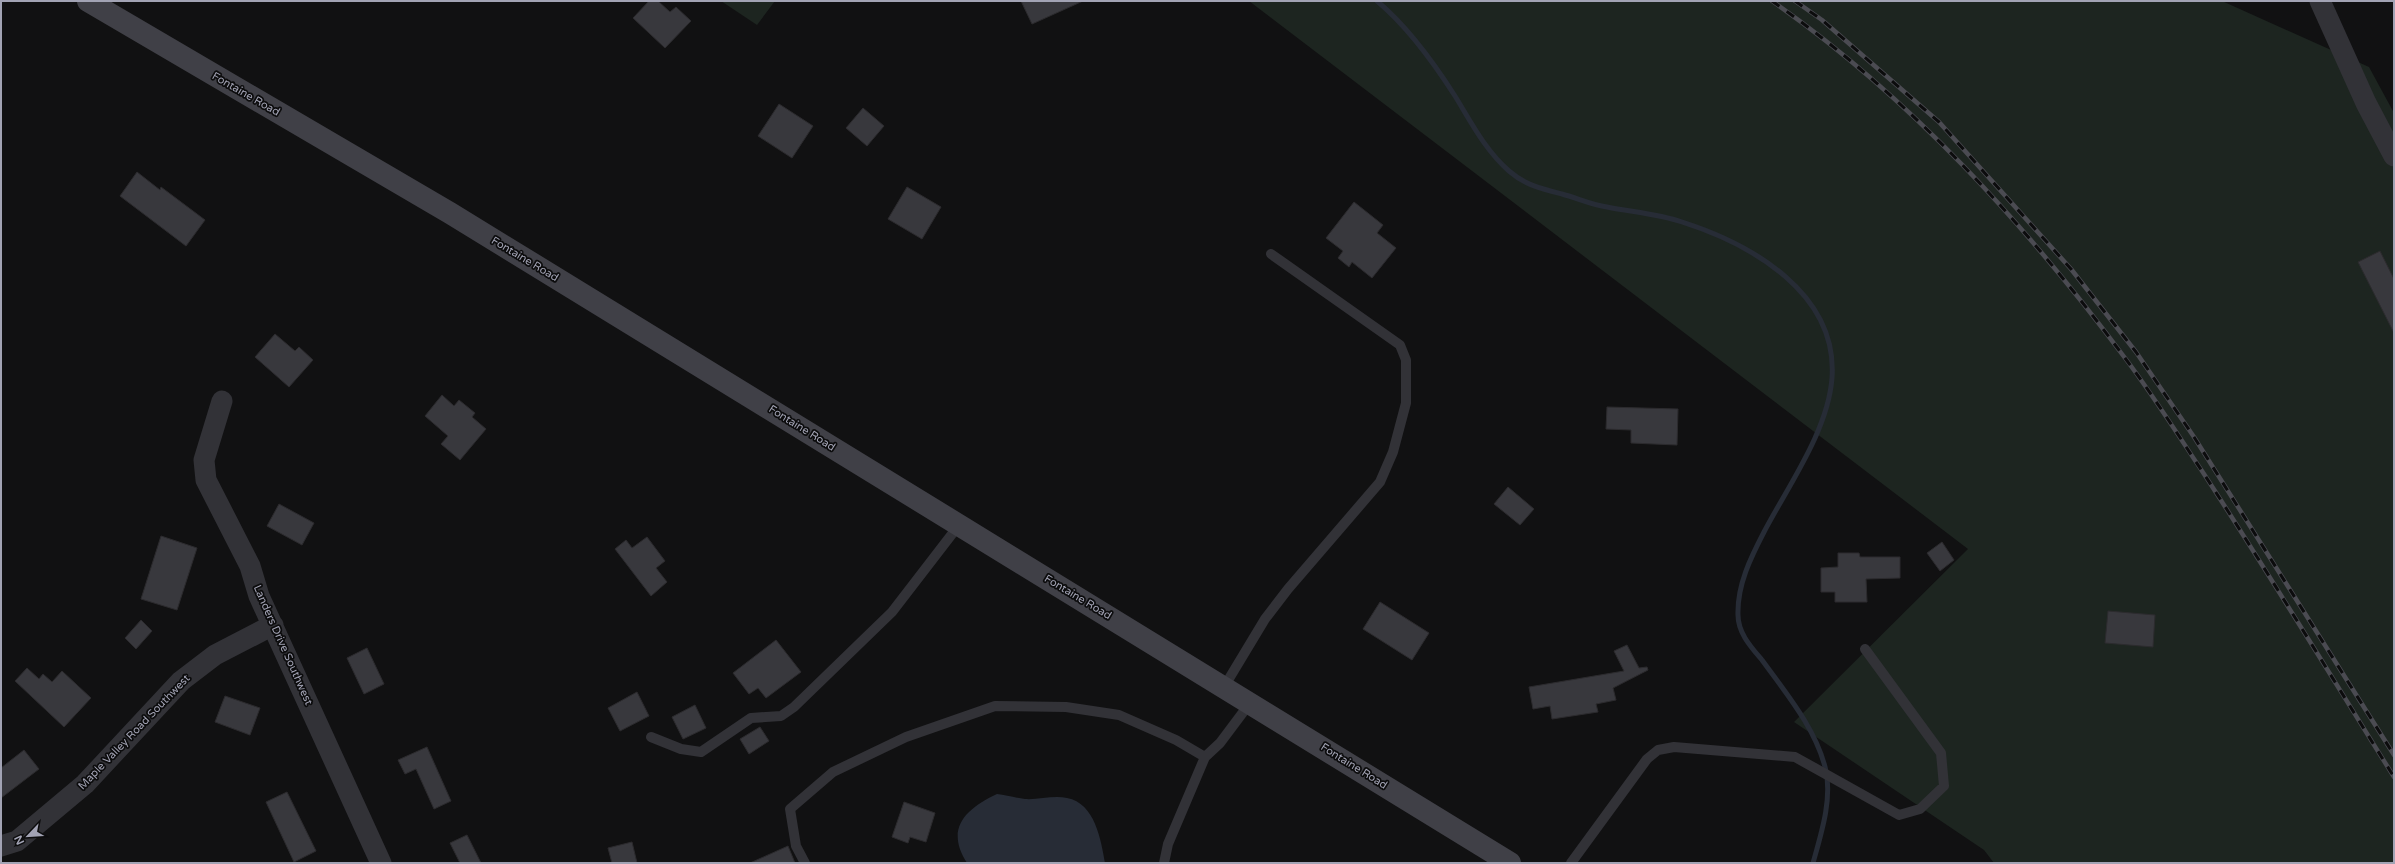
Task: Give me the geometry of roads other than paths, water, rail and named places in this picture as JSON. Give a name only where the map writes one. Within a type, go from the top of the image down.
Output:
[{"type":"main road","name":"Fontaine Road","points":[[88,1],[450,213],[1510,863]]},
{"type":"street","points":[[2320,1],[2363,96],[2394,156]]},
{"type":"street","name":"Landers Drive Southwest","points":[[222,401],[204,460],[206,480],[250,566],[259,596],[381,863]]},
{"type":"street","name":"Maple Valley Road Southwest","points":[[1,846],[17,841],[85,784],[181,681],[215,655],[273,625]]},
{"type":"lane","points":[[1224,687],[1265,619],[1380,482],[1393,452],[1406,403],[1406,360],[1400,345],[1272,254]]},
{"type":"lane","points":[[651,737],[681,750],[701,752],[751,718],[781,716],[794,707],[892,612],[959,525]]},
{"type":"lane","points":[[1570,863],[1647,759],[1658,750],[1674,747],[1795,757],[1899,815],[1920,809],[1944,786],[1941,753],[1865,649]]},
{"type":"lane","points":[[1164,863],[1168,844],[1204,757],[1220,743],[1250,703]]},
{"type":"lane","points":[[805,863],[796,846],[790,808],[832,772],[906,737],[995,706],[1066,708],[1119,716],[1176,740],[1204,757]]},
{"type":"waterway","points":[[1377,1],[1399,22],[1429,58],[1447,83],[1486,145],[1500,163],[1515,176],[1534,186],[1596,205],[1673,219],[1709,232],[1735,244],[1761,259],[1785,276],[1805,297],[1821,321],[1830,348],[1832,378],[1829,398],[1823,418],[1806,458],[1754,551],[1742,582],[1738,604],[1739,622],[1743,634],[1800,712],[1816,741],[1822,756],[1826,771],[1828,794],[1827,806],[1813,863]]},
{"type":"railway","points":[[1772,1],[1823,38],[1871,78],[1918,121],[1963,165],[2006,211],[2087,308],[2146,386],[2204,474],[2394,777]]},
{"type":"railway","points":[[1795,1],[1822,20],[1939,122],[2071,269],[2136,352],[2194,437],[2394,755]]}]
